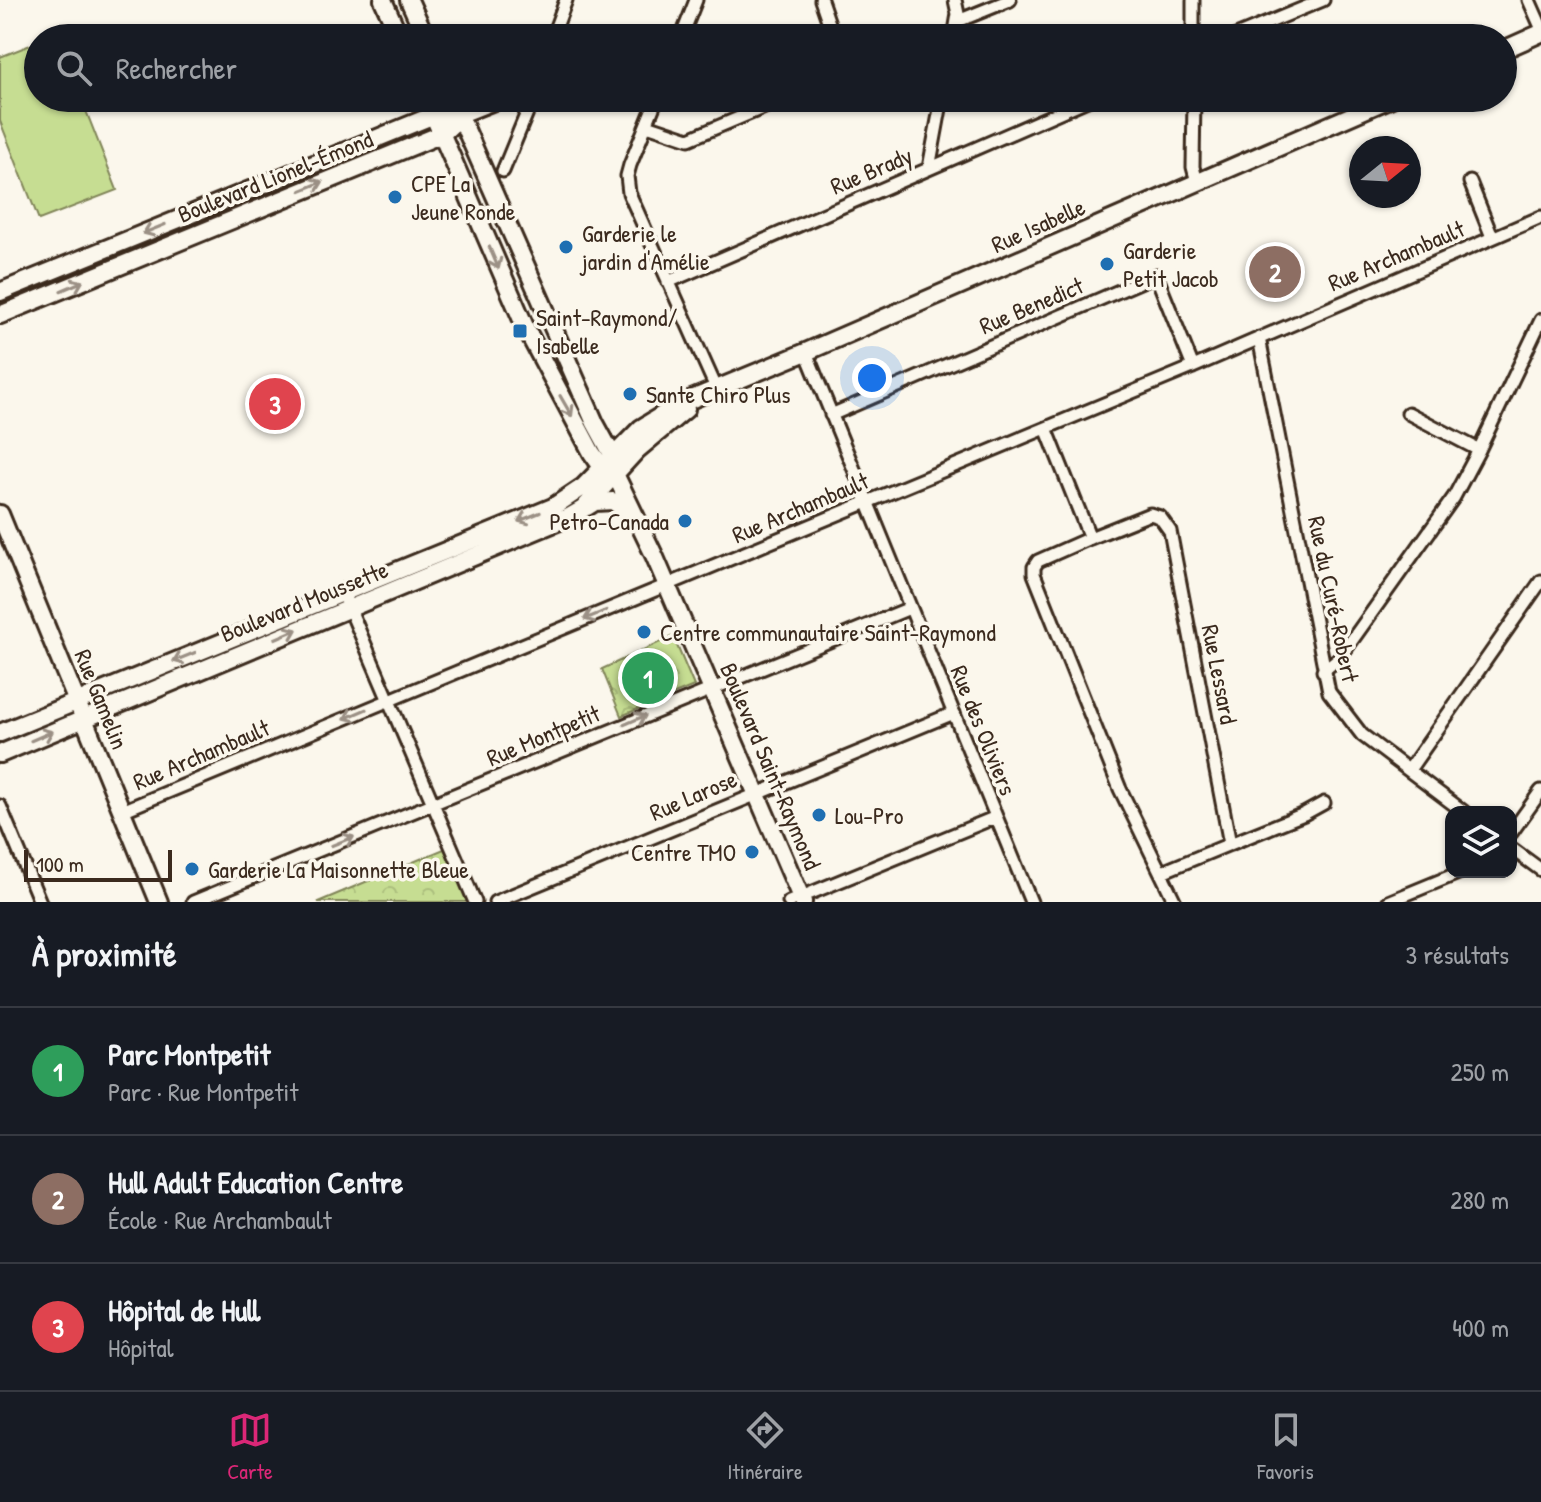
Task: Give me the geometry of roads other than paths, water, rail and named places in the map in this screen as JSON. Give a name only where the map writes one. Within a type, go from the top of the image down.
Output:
[{"type":"street","points":[[383,0],[394,24]]},
{"type":"street","points":[[409,0],[420,24]]},
{"type":"street","points":[[557,24],[566,0]]},
{"type":"street","points":[[687,24],[696,0]]},
{"type":"street","points":[[821,0],[829,24]]},
{"type":"street","points":[[955,0],[957,24]]},
{"type":"street","points":[[958,21],[1010,0]]},
{"type":"street","points":[[1193,0],[1193,24]]},
{"type":"street","points":[[1265,24],[1323,0]]},
{"type":"street","points":[[1529,0],[1541,27]]},
{"type":"street","points":[[1517,44],[1541,33]]},
{"type":"street","name":"Boulevard Saint-Raymond","points":[[433,112],[532,343],[610,466],[637,519],[757,793],[798,900]]},
{"type":"street","name":"Boulevard Saint-Raymond","points":[[458,112],[595,423],[610,466]]},
{"type":"street","points":[[460,117],[473,112]]},
{"type":"street","points":[[503,171],[527,112]]},
{"type":"street","points":[[652,112],[630,165],[628,185],[710,393]]},
{"type":"street","points":[[647,125],[689,139],[753,112]]},
{"type":"street","points":[[929,168],[939,112]]},
{"type":"street","name":"Rue Brady","points":[[668,282],[1059,112]]},
{"type":"street","points":[[1194,112],[1193,167],[1197,182]]},
{"type":"street","name":"Rue Isabelle","points":[[610,466],[641,428],[680,404],[1360,112]]},
{"type":"street","name":"Boulevard Lionel-Émond","points":[[0,292],[434,115],[460,117]]},
{"type":"street","name":"Boulevard Lionel-Émond","points":[[0,315],[442,134],[460,117]]},
{"type":"street","name":"Rue Archambault","points":[[1470,182],[1492,237]]},
{"type":"street","name":"Rue Archambault","points":[[122,811],[1193,367],[1541,217]]},
{"type":"street","name":"Rue Benedict","points":[[831,415],[1156,275],[1193,367]]},
{"type":"street","points":[[1323,671],[1340,657],[1454,497],[1541,320]]},
{"type":"street","name":"Rue du Curé-Robert","points":[[1259,338],[1329,692],[1362,735],[1456,806]]},
{"type":"street","name":"Rue des Oliviers","points":[[806,352],[1031,902]]},
{"type":"street","name":"Rue Isabelle","points":[[610,466],[710,393]]},
{"type":"street","points":[[1408,413],[1479,450]]},
{"type":"street","points":[[595,423],[618,432],[641,428]]},
{"type":"street","points":[[1046,428],[1090,538]]},
{"type":"street","name":"Boulevard Moussette","points":[[0,733],[77,701],[551,526],[583,509],[610,466]]},
{"type":"street","name":"Boulevard Moussette","points":[[0,754],[553,507],[610,466]]},
{"type":"street","points":[[583,509],[595,502],[613,501],[637,519]]},
{"type":"street","name":"Rue Gamelin","points":[[0,514],[159,902]]},
{"type":"street","name":"Rue Lessard","points":[[1175,902],[1124,797],[1034,574],[1038,561],[1150,514],[1160,517],[1170,531],[1230,844]]},
{"type":"street","points":[[1409,770],[1541,581]]},
{"type":"street","points":[[346,600],[475,902]]},
{"type":"street","name":"Rue Montpetit","points":[[193,902],[910,608]]},
{"type":"street","name":"Rue Larose","points":[[495,902],[954,713]]},
{"type":"street","points":[[1517,825],[1541,791]]},
{"type":"street","points":[[1162,872],[1324,803]]},
{"type":"street","points":[[0,806],[40,902]]},
{"type":"street","points":[[798,900],[996,817]]},
{"type":"street","points":[[1517,853],[1541,870]]},
{"type":"street","points":[[1388,902],[1446,878]]},
{"type":"place","name":"CPE La Jeune Ronde","points":[[395,197]]},
{"type":"place","name":"Garderie le jardin d'Amélie","points":[[566,247]]},
{"type":"place","name":"Garderie Petit Jacob","points":[[1107,264]]},
{"type":"place","name":"Hull Adult Education Centre","points":[[1275,272]]},
{"type":"place","name":"Saint-Raymond/ Isabelle","points":[[520,331]]},
{"type":"place","name":"Sante Chiro Plus","points":[[630,394]]},
{"type":"place","name":"Hôpital de Hull","points":[[275,404]]},
{"type":"place","name":"Petro-Canada","points":[[685,521]]},
{"type":"place","name":"Centre communautaire Saint-Raymond","points":[[644,632]]},
{"type":"place","name":"Parc Montpetit","points":[[648,678]]},
{"type":"place","name":"Lou-Pro","points":[[819,815]]},
{"type":"place","name":"Centre TMO","points":[[752,852]]},
{"type":"place","name":"Garderie La Maisonnette Bleue","points":[[192,869]]}]
